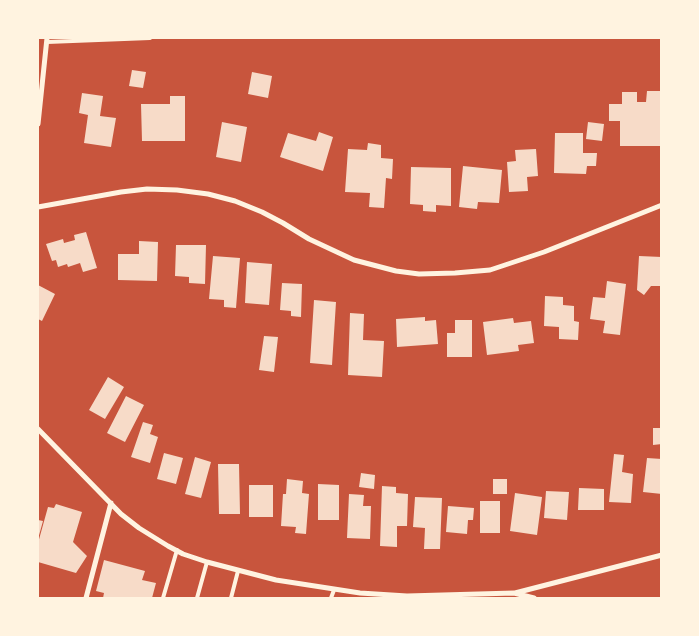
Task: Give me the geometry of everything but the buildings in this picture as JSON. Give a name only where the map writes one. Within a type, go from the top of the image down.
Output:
[{"type":"street","points":[[38,124],[47,40]]},
{"type":"street","points":[[38,207],[139,190],[177,190],[208,194],[236,201],[262,212],[327,248],[354,260],[389,270],[419,274],[455,274],[490,270],[544,252],[662,205]]},
{"type":"street","points":[[38,429],[121,514],[139,528],[177,550],[207,562],[238,572],[276,580],[334,590],[407,596],[489,596],[514,593],[662,555]]},
{"type":"street","points":[[86,598],[111,503]]},
{"type":"street","points":[[514,593],[534,598]]},
{"type":"lane","points":[[47,40],[150,38]]},
{"type":"lane","points":[[163,598],[177,550]]},
{"type":"lane","points":[[197,598],[207,562]]},
{"type":"lane","points":[[231,598],[238,572]]},
{"type":"lane","points":[[331,598],[334,590]]}]
